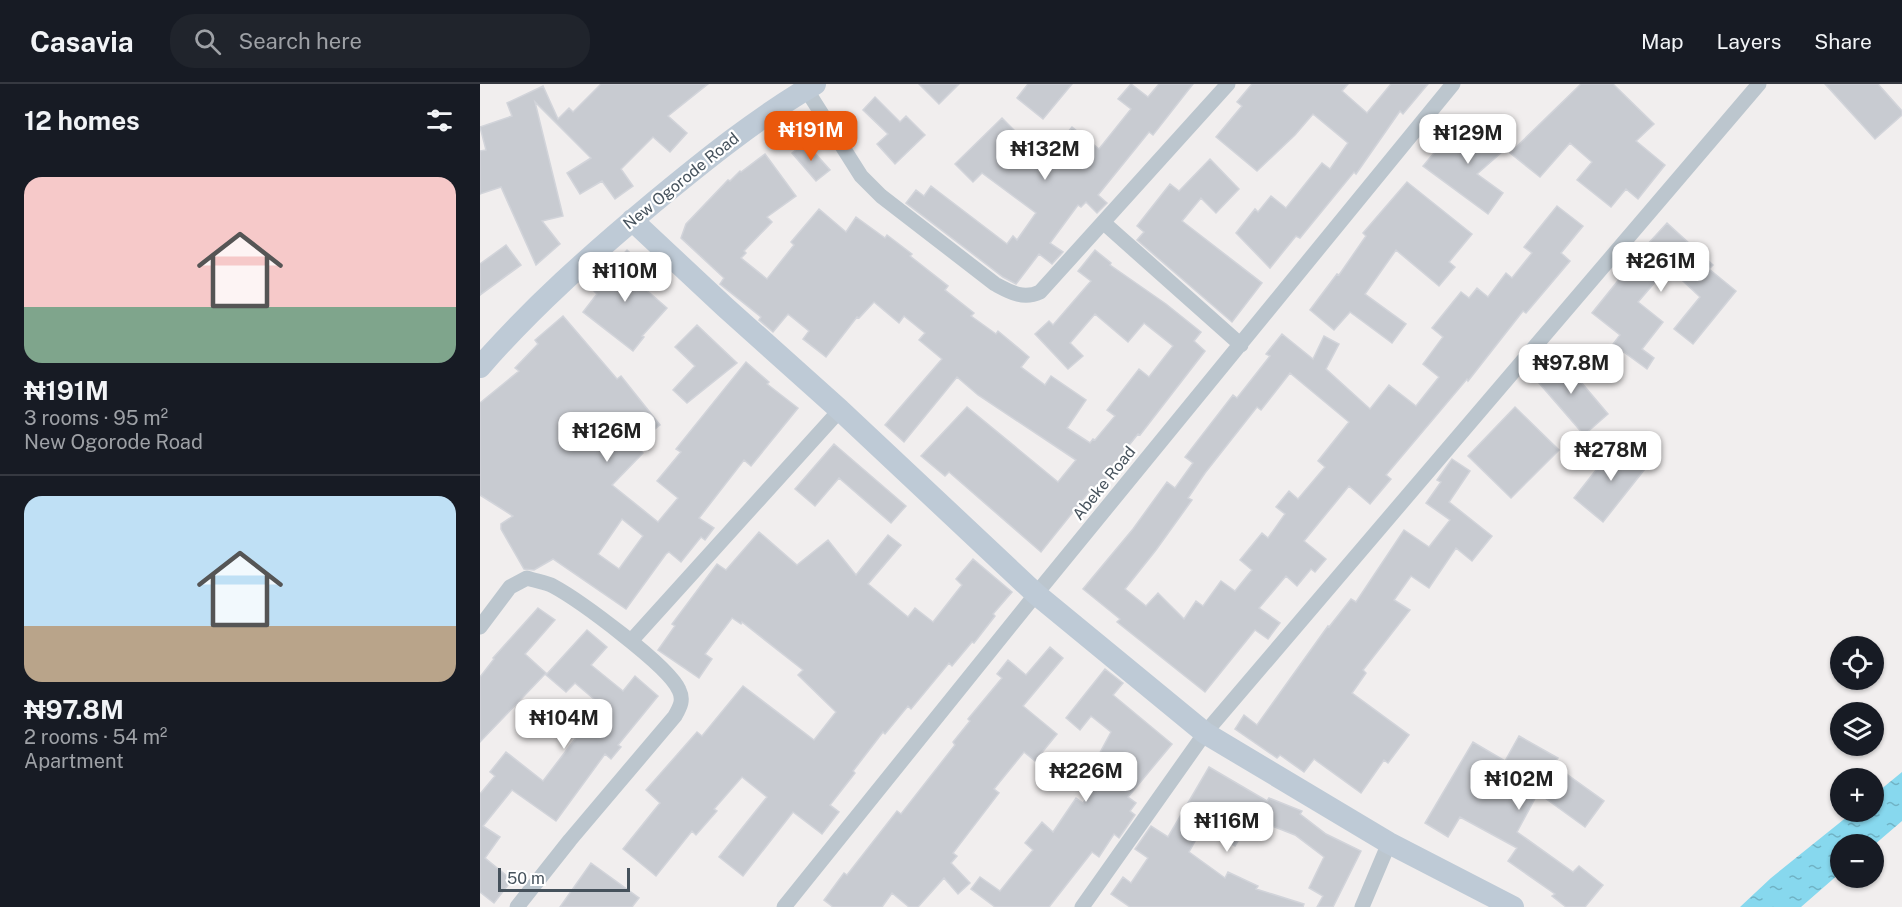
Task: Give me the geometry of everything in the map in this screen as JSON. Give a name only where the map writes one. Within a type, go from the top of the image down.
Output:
[{"type":"street","points":[[811,87],[861,176],[881,196],[994,284],[1015,294],[1031,296],[1040,292],[1228,84]]},
{"type":"street","name":"Abeke Road","points":[[784,907],[1036,594],[1453,84]]},
{"type":"street","points":[[1082,907],[1205,733],[1759,84]]},
{"type":"street","name":"New Ogorode Road","points":[[480,367],[575,270],[632,220],[716,151],[811,87]]},
{"type":"street","points":[[632,220],[840,410],[1036,594],[1205,733],[1389,843],[1513,907]]},
{"type":"street","points":[[1104,223],[1241,345]]},
{"type":"street","points":[[631,641],[840,410]]},
{"type":"street","points":[[480,627],[510,587],[526,578],[551,584],[573,597],[631,641],[670,677],[679,690],[682,704],[675,716],[570,840],[517,907]]},
{"type":"street","points":[[1362,907],[1389,843]]},
{"type":"water","points":[[1902,772],[1902,821],[1884,836],[1884,834],[1830,834],[1830,882],[1801,907],[1740,907],[1771,878],[1841,822],[1884,822],[1884,787]]},
{"type":"building","points":[[601,84],[708,84],[668,116],[687,133],[670,152],[653,137],[621,169],[633,186],[615,199],[602,181],[580,194],[567,173],[591,158],[535,102],[563,216],[542,221],[560,244],[536,265],[501,187],[480,194],[480,151],[486,150],[480,127],[512,116],[507,103],[543,86],[558,119],[569,108],[573,112]]},
{"type":"building","points":[[919,84],[959,84],[939,104]]},
{"type":"building","points":[[1028,84],[1072,84],[1043,119],[1017,98]]},
{"type":"building","points":[[1131,84],[1148,97],[1159,84],[1193,84],[1153,135],[1149,132],[1098,195],[1107,203],[1097,213],[1086,202],[1081,207],[1078,205],[1050,243],[1063,252],[1052,264],[1039,254],[1016,284],[1003,277],[906,203],[916,190],[924,196],[931,186],[1007,244],[1013,236],[1017,240],[1036,213],[982,173],[973,182],[955,164],[1002,118],[1037,153],[1045,142],[1054,149],[1072,127],[1099,149],[1131,109],[1118,99]]},
{"type":"building","points":[[1252,84],[1348,84],[1342,91],[1367,113],[1391,84],[1428,84],[1403,114],[1400,111],[1356,174],[1354,172],[1300,238],[1296,236],[1270,268],[1236,233],[1255,209],[1258,212],[1271,196],[1286,208],[1322,163],[1330,169],[1348,143],[1313,114],[1295,135],[1257,171],[1216,137],[1242,106],[1237,102]]},
{"type":"building","points":[[1581,84],[1613,84],[1654,124],[1636,141],[1665,165],[1638,199],[1626,189],[1611,207],[1577,180],[1592,162],[1570,143],[1540,177],[1510,153]]},
{"type":"building","points":[[1825,84],[1878,84],[1902,111],[1902,115],[1875,139]]},
{"type":"building","points":[[875,97],[900,122],[906,116],[925,135],[895,164],[877,144],[888,134],[863,110]]},
{"type":"building","points":[[1472,115],[1502,152],[1477,174],[1503,193],[1488,214],[1423,166],[1444,141],[1448,144]]},
{"type":"building","points":[[805,142],[830,170],[816,181],[792,153]]},
{"type":"building","points":[[765,154],[796,196],[767,217],[772,222],[744,251],[746,253],[741,258],[767,279],[794,245],[791,242],[819,209],[846,232],[856,217],[885,238],[887,235],[912,254],[910,256],[948,286],[945,290],[974,313],[971,316],[996,334],[998,331],[1029,357],[1021,367],[1045,385],[1051,376],[1086,400],[1067,428],[1090,443],[1115,416],[1107,410],[1139,369],[1149,377],[1173,346],[1144,323],[1128,342],[1095,314],[1070,343],[1083,356],[1068,369],[1035,334],[1049,321],[1053,325],[1091,281],[1078,271],[1095,250],[1111,263],[1110,265],[1201,332],[1194,341],[1205,351],[1140,435],[1138,434],[1118,459],[1120,461],[1097,490],[1093,487],[1041,552],[949,472],[945,476],[921,456],[967,407],[1058,482],[1076,460],[978,395],[957,377],[904,442],[885,425],[942,359],[919,340],[925,333],[904,316],[899,323],[874,302],[859,318],[857,317],[826,357],[803,339],[809,331],[788,314],[773,332],[759,320],[761,317],[720,284],[724,278],[681,238],[686,224],[728,180],[730,181],[740,171]]},
{"type":"building","points":[[1210,159],[1239,189],[1216,213],[1201,198],[1182,221],[1262,283],[1232,322],[1137,240],[1144,232],[1137,226],[1170,184],[1179,191]]},
{"type":"building","points":[[1407,182],[1472,234],[1449,262],[1455,267],[1439,286],[1396,250],[1365,294],[1406,324],[1392,343],[1350,312],[1334,330],[1310,310],[1337,274],[1339,275],[1366,236],[1363,233]]},
{"type":"building","points":[[1557,206],[1583,226],[1561,253],[1570,261],[1526,313],[1523,311],[1468,381],[1467,379],[1386,475],[1391,479],[1370,504],[1349,486],[1304,541],[1326,559],[1315,572],[1311,569],[1297,586],[1286,576],[1259,608],[1280,623],[1268,639],[1255,630],[1205,692],[1117,622],[1120,619],[1083,589],[1133,529],[1167,482],[1175,488],[1193,463],[1185,457],[1233,395],[1237,398],[1270,356],[1266,354],[1282,334],[1313,359],[1324,336],[1339,344],[1326,369],[1370,409],[1389,385],[1416,406],[1439,377],[1423,364],[1443,337],[1432,328],[1461,292],[1469,298],[1477,288],[1488,297],[1506,273],[1512,278],[1532,253],[1524,247]],"holes":[[[1290,373],[1349,422],[1318,461],[1325,467],[1298,499],[1289,491],[1276,507],[1285,514],[1268,538],[1262,533],[1240,560],[1252,570],[1235,591],[1221,581],[1203,606],[1196,601],[1184,619],[1158,593],[1146,606],[1125,589],[1192,500],[1188,498],[1205,473],[1257,407],[1261,410]]]},
{"type":"building","points":[[1667,223],[1713,265],[1709,269],[1736,291],[1693,344],[1674,329],[1700,297],[1668,267],[1638,302],[1663,322],[1642,349],[1654,358],[1647,369],[1613,344],[1620,335],[1592,313],[1621,277],[1614,271],[1630,253],[1635,258]]},
{"type":"building","points":[[506,245],[521,265],[480,295],[480,264]]},
{"type":"building","points":[[627,250],[647,269],[636,281],[667,308],[642,336],[644,337],[633,351],[583,312],[597,294],[592,289]]},
{"type":"building","points":[[563,316],[617,379],[621,376],[660,425],[635,445],[643,453],[612,485],[658,522],[678,498],[657,481],[681,452],[676,449],[746,362],[769,382],[767,384],[798,408],[751,466],[744,460],[699,518],[714,528],[705,540],[701,537],[681,562],[669,552],[666,554],[626,609],[553,559],[534,570],[524,569],[501,529],[501,524],[513,516],[480,495],[480,403],[519,371],[515,368],[538,344],[535,340]],"holes":[[[622,519],[643,536],[619,569],[598,554]]]},
{"type":"building","points":[[697,325],[737,363],[687,403],[673,390],[695,366],[675,347]]},
{"type":"building","points":[[1558,355],[1608,414],[1584,435],[1533,376]]},
{"type":"building","points":[[1515,407],[1559,450],[1511,498],[1468,456]]},
{"type":"building","points":[[1619,441],[1648,465],[1603,522],[1574,498]]},
{"type":"building","points":[[834,444],[906,506],[891,523],[839,478],[815,506],[795,489]]},
{"type":"building","points":[[1452,459],[1470,471],[1449,502],[1492,536],[1472,561],[1456,548],[1429,588],[1411,576],[1394,600],[1410,610],[1363,670],[1366,673],[1352,693],[1409,735],[1388,763],[1384,760],[1361,793],[1314,759],[1304,772],[1280,755],[1277,758],[1235,729],[1244,715],[1257,725],[1328,626],[1351,599],[1356,602],[1404,530],[1429,547],[1450,520],[1426,503],[1441,482],[1437,480]]},
{"type":"building","points":[[759,532],[797,565],[828,540],[856,575],[888,535],[901,545],[868,584],[908,617],[915,608],[933,622],[962,585],[956,579],[973,559],[1012,592],[993,614],[995,616],[974,643],[972,642],[952,666],[949,663],[911,709],[908,706],[885,734],[883,732],[830,805],[839,812],[822,834],[793,812],[743,876],[719,857],[767,797],[742,777],[714,809],[717,811],[696,835],[692,831],[656,876],[623,849],[660,803],[646,790],[697,732],[702,736],[743,686],[814,740],[836,712],[798,675],[803,670],[742,622],[741,624],[732,618],[705,654],[712,659],[699,678],[658,650],[675,626],[672,624],[717,564],[726,570]]},
{"type":"building","points":[[538,608],[555,620],[525,654],[546,673],[480,742],[480,677],[493,658]]},
{"type":"building","points":[[587,630],[607,647],[591,665],[623,691],[635,676],[658,696],[618,745],[621,747],[611,759],[605,754],[556,821],[512,790],[483,826],[500,837],[485,858],[512,880],[494,903],[480,892],[480,794],[495,776],[490,772],[506,752],[543,781],[601,705],[575,683],[566,692],[546,675]]},
{"type":"building","points":[[1050,647],[1063,658],[1023,706],[1057,734],[1035,761],[1024,752],[994,789],[999,793],[953,853],[957,856],[951,863],[970,883],[958,894],[944,878],[918,907],[909,907],[892,893],[882,907],[833,907],[824,900],[844,873],[847,875],[897,811],[901,814],[955,745],[953,742],[970,721],[968,719],[1002,678],[997,674],[1008,660],[1026,675]]},
{"type":"building","points":[[1105,669],[1123,683],[1113,695],[1172,744],[1128,797],[1136,803],[1130,811],[1135,815],[1119,838],[1114,834],[1099,857],[1092,852],[1049,907],[995,907],[971,889],[980,877],[1000,891],[1033,850],[1025,843],[1042,822],[1053,832],[1076,798],[1083,803],[1109,769],[1095,762],[1111,732],[1091,716],[1080,730],[1066,718]]},
{"type":"building","points":[[1519,736],[1558,758],[1554,765],[1604,801],[1585,827],[1538,793],[1517,832],[1573,872],[1579,866],[1603,885],[1585,907],[1566,907],[1552,896],[1555,894],[1508,861],[1517,848],[1460,817],[1448,837],[1425,823],[1473,742],[1505,761]]},
{"type":"building","points":[[1209,767],[1267,801],[1269,798],[1302,811],[1300,814],[1326,834],[1361,851],[1333,907],[1317,907],[1323,896],[1309,888],[1324,857],[1295,835],[1252,818],[1235,846],[1203,827],[1189,852],[1225,878],[1228,872],[1258,886],[1256,889],[1304,904],[1303,907],[1130,907],[1111,894],[1123,877],[1131,883],[1148,858],[1135,849],[1151,826],[1168,837]]},
{"type":"building","points":[[591,863],[639,898],[632,907],[560,907]]}]
